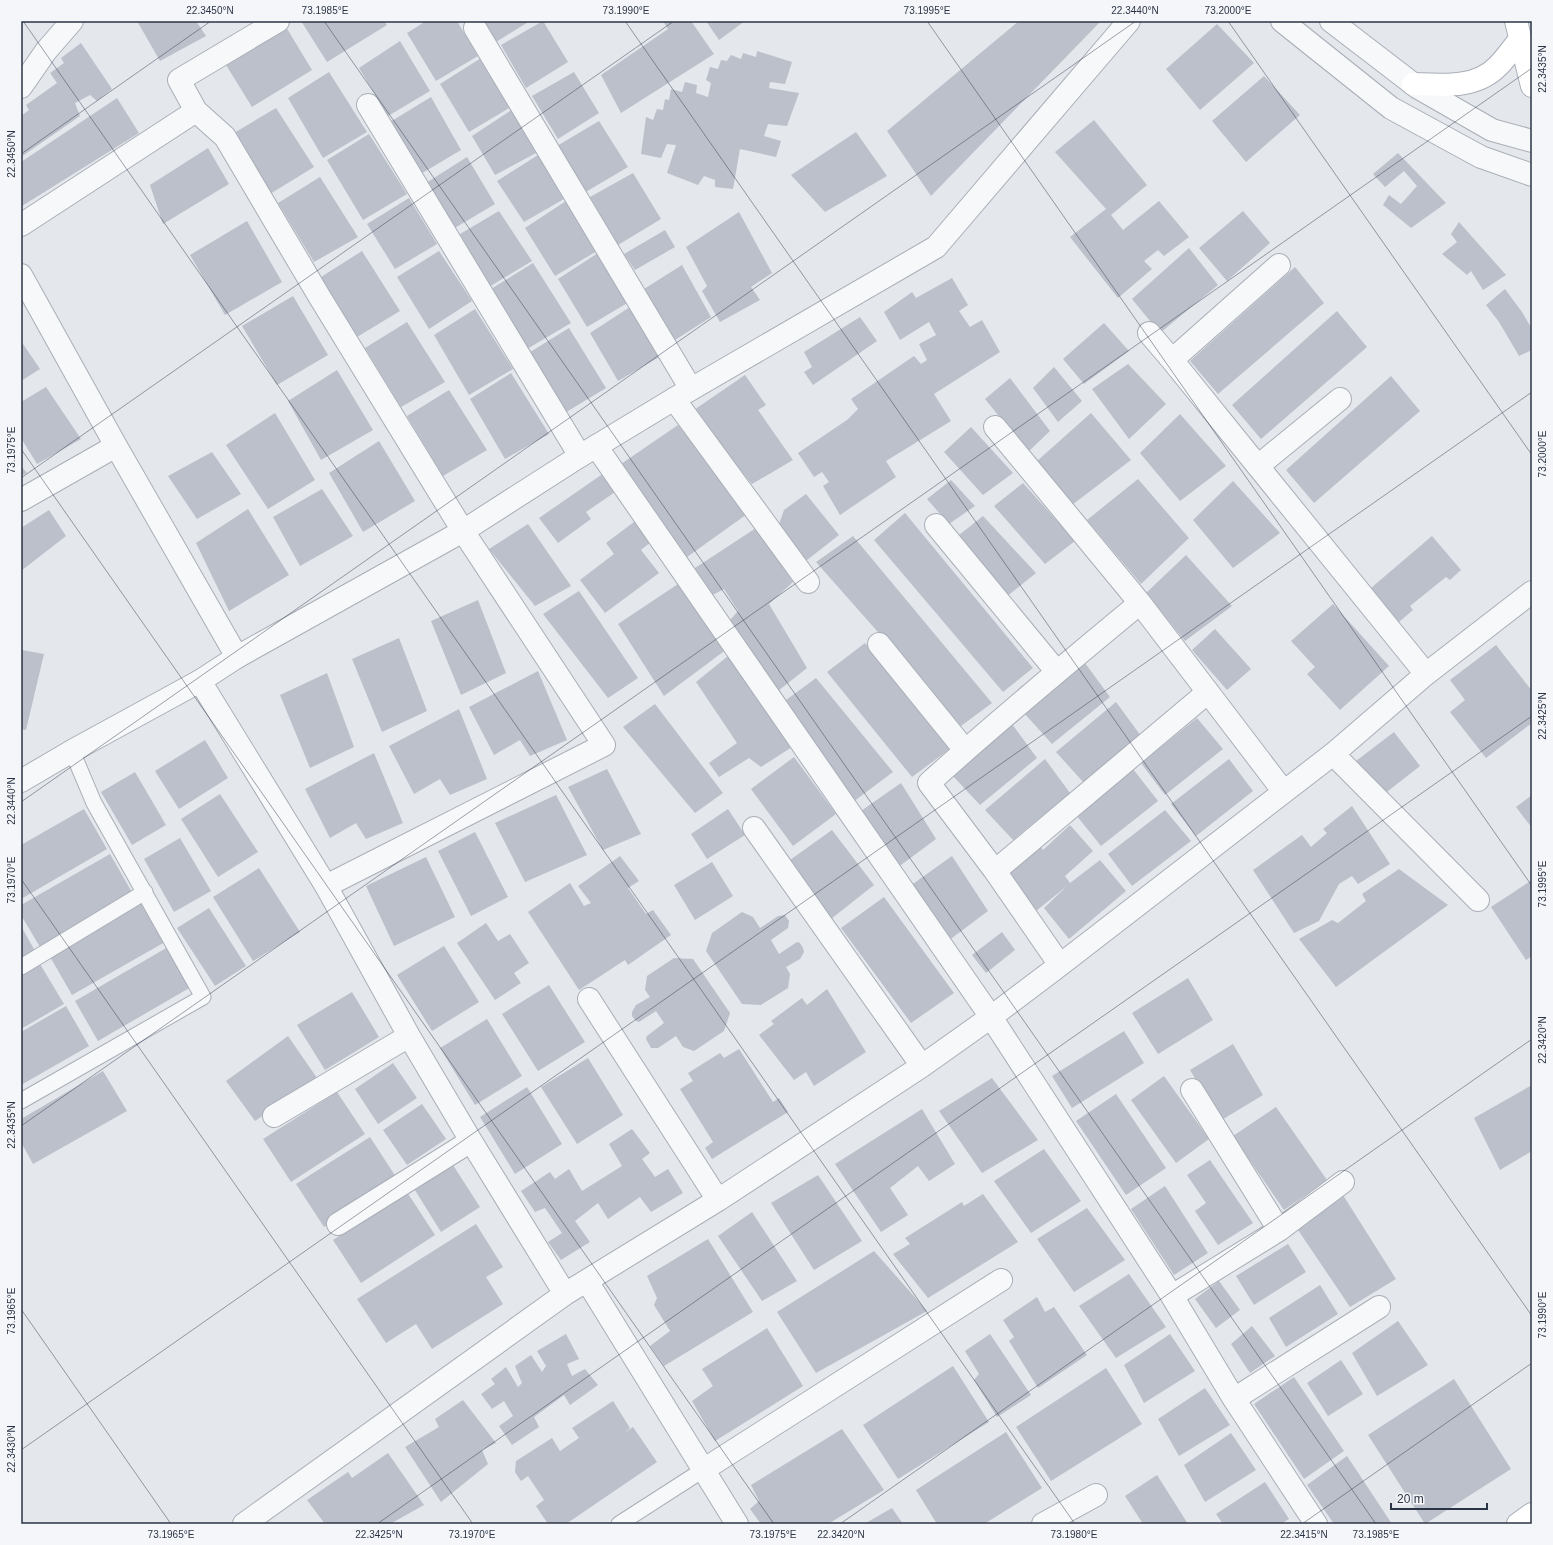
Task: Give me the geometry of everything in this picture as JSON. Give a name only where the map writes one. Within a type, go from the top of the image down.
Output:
[{"type":"main road","points":[[1413,84],[1460,85],[1482,77],[1498,67],[1518,30]]},
{"type":"main road","points":[[1518,30],[1532,86]]},
{"type":"main road","points":[[1518,1524],[1532,1514]]},
{"type":"street","points":[[21,87],[46,51],[72,21]]},
{"type":"street","points":[[278,21],[179,80],[196,111],[225,138],[319,296],[463,530],[604,745],[326,886]]},
{"type":"street","points":[[21,781],[72,751],[200,681],[237,657],[463,530],[682,394],[936,247],[1129,21]]},
{"type":"street","points":[[1282,21],[1390,108],[1481,157],[1532,175]]},
{"type":"street","points":[[1331,21],[1413,84],[1492,130],[1532,141]]},
{"type":"street","points":[[475,28],[682,394],[808,582]]},
{"type":"street","points":[[368,105],[588,451],[991,1017],[1172,1296],[1234,1399],[1316,1524]]},
{"type":"street","points":[[21,225],[196,111]]},
{"type":"street","points":[[1172,360],[1278,265]]},
{"type":"street","points":[[21,275],[116,446],[237,657]]},
{"type":"street","points":[[1149,333],[1426,674]]},
{"type":"street","points":[[1258,466],[1340,399]]},
{"type":"street","points":[[996,427],[1140,603],[1284,792]]},
{"type":"street","points":[[21,500],[116,446]]},
{"type":"street","points":[[936,525],[1057,672]]},
{"type":"street","points":[[244,1524],[565,1294],[718,1200],[922,1066],[991,1017],[1333,754],[1426,674],[1532,592]]},
{"type":"street","points":[[1060,965],[994,871],[929,783],[965,750],[1140,603]]},
{"type":"street","points":[[879,644],[965,750]]},
{"type":"street","points":[[200,681],[326,886],[409,1036],[471,1141],[565,1294]]},
{"type":"street","points":[[994,871],[1208,692]]},
{"type":"street","points":[[1333,754],[1478,900]]},
{"type":"street","points":[[754,828],[922,1066]]},
{"type":"street","points":[[589,999],[718,1200]]},
{"type":"street","points":[[274,1116],[409,1036]]},
{"type":"street","points":[[1192,1090],[1279,1230]]},
{"type":"street","points":[[338,1224],[471,1141]]},
{"type":"street","points":[[1172,1296],[1279,1230],[1343,1182]]},
{"type":"street","points":[[703,1470],[1001,1280]]},
{"type":"street","points":[[587,1281],[737,1524]]},
{"type":"street","points":[[1234,1399],[1379,1307]]},
{"type":"street","points":[[1043,1524],[1096,1495]]},
{"type":"lane","points":[[21,1101],[204,997],[94,803],[72,751]]},
{"type":"lane","points":[[21,967],[145,892]]},
{"type":"lane","points":[[619,1524],[703,1470]]},
{"type":"building","points":[[137,21],[196,21],[206,36],[160,61]]},
{"type":"building","points":[[301,21],[384,21],[387,25],[327,62]]},
{"type":"building","points":[[426,21],[457,21],[478,56],[436,81],[407,33]]},
{"type":"building","points":[[484,21],[530,21],[496,42]]},
{"type":"building","points":[[543,21],[568,62],[526,88],[501,45]]},
{"type":"building","points":[[663,21],[691,21],[714,54],[621,113],[601,75],[668,29]]},
{"type":"building","points":[[706,21],[745,21],[719,40]]},
{"type":"building","points":[[1019,21],[1101,21],[931,196],[887,131]]},
{"type":"building","points":[[1217,24],[1254,63],[1200,110],[1166,69]]},
{"type":"building","points":[[286,27],[312,70],[252,107],[226,65]]},
{"type":"building","points":[[400,41],[430,91],[388,116],[359,68]]},
{"type":"building","points":[[81,43],[112,89],[97,101],[90,95],[75,103],[80,116],[21,157],[21,116],[29,110],[26,105],[57,83],[50,73],[64,63],[61,58]]},
{"type":"building","points":[[757,51],[792,62],[785,84],[770,82],[769,88],[799,93],[787,126],[768,124],[764,136],[781,141],[776,157],[740,149],[733,189],[715,187],[715,180],[704,176],[698,185],[667,173],[676,145],[667,144],[661,158],[641,154],[646,117],[653,120],[657,109],[663,110],[665,99],[669,100],[671,89],[682,92],[685,82],[697,85],[696,93],[708,97],[711,83],[706,80],[710,67],[718,69],[721,60],[727,61],[731,55],[741,59],[743,53],[756,57]]},
{"type":"building","points":[[481,58],[511,107],[469,132],[440,84]]},
{"type":"building","points":[[329,72],[367,132],[323,158],[288,98]]},
{"type":"building","points":[[574,72],[599,113],[558,139],[532,96]]},
{"type":"building","points":[[1264,76],[1300,115],[1246,162],[1212,121]]},
{"type":"building","points":[[431,97],[461,150],[419,175],[390,122]]},
{"type":"building","points":[[117,98],[139,133],[22,206],[21,162]]},
{"type":"building","points":[[276,108],[314,167],[270,194],[234,133]]},
{"type":"building","points":[[513,109],[538,152],[495,175],[472,136]]},
{"type":"building","points":[[1094,120],[1147,185],[1111,215],[1123,230],[1159,201],[1189,237],[1164,256],[1158,250],[1144,261],[1152,269],[1118,298],[1070,237],[1106,209],[1055,152]]},
{"type":"building","points":[[599,121],[628,167],[584,193],[557,146]]},
{"type":"building","points":[[856,132],[887,176],[825,212],[791,175]]},
{"type":"building","points":[[369,134],[407,194],[363,220],[327,160]]},
{"type":"building","points":[[208,148],[229,184],[163,224],[150,185]]},
{"type":"building","points":[[1398,153],[1446,203],[1411,228],[1383,205],[1389,195],[1401,204],[1417,186],[1404,171],[1385,187],[1373,174]]},
{"type":"building","points":[[538,155],[564,199],[524,222],[497,181]]},
{"type":"building","points":[[467,157],[495,204],[453,229],[426,183]]},
{"type":"building","points":[[633,173],[661,219],[618,245],[590,197]]},
{"type":"building","points":[[320,177],[358,237],[314,262],[278,203]]},
{"type":"building","points":[[409,198],[437,244],[395,269],[367,224]]},
{"type":"building","points":[[566,201],[597,251],[555,276],[525,228]]},
{"type":"building","points":[[499,211],[532,261],[489,287],[460,234]]},
{"type":"building","points":[[1243,211],[1270,243],[1227,281],[1199,248]]},
{"type":"building","points":[[739,212],[772,273],[751,287],[760,300],[720,322],[702,291],[707,286],[686,247]]},
{"type":"building","points":[[247,221],[282,282],[225,315],[190,255]]},
{"type":"building","points":[[1459,222],[1506,275],[1483,290],[1471,271],[1467,275],[1442,254],[1457,242],[1451,234]]},
{"type":"building","points":[[665,230],[675,247],[635,270],[624,254]]},
{"type":"building","points":[[1189,248],[1218,285],[1160,333],[1132,299]]},
{"type":"building","points":[[362,251],[400,311],[357,337],[321,277]]},
{"type":"building","points":[[439,251],[472,301],[429,329],[397,277]]},
{"type":"building","points":[[598,253],[629,302],[587,327],[558,279]]},
{"type":"building","points":[[533,263],[571,323],[527,349],[491,289]]},
{"type":"building","points":[[682,265],[711,317],[675,340],[644,289]]},
{"type":"building","points":[[1295,267],[1324,303],[1218,394],[1190,361]]},
{"type":"building","points":[[952,278],[968,305],[959,311],[970,327],[982,320],[1000,352],[934,394],[951,421],[886,461],[896,477],[840,515],[823,486],[829,482],[822,472],[814,477],[798,453],[847,420],[858,409],[851,399],[914,356],[921,364],[927,360],[919,344],[936,335],[929,322],[900,340],[884,312],[912,292],[916,298]]},
{"type":"building","points":[[1505,289],[1522,312],[1532,329],[1532,350],[1519,356],[1499,322],[1486,305]]},
{"type":"building","points":[[293,296],[328,355],[277,385],[242,326]]},
{"type":"building","points":[[630,307],[661,356],[618,381],[590,333]]},
{"type":"building","points":[[475,309],[513,369],[469,395],[434,335]]},
{"type":"building","points":[[1337,311],[1367,347],[1261,439],[1232,405]]},
{"type":"building","points":[[860,317],[877,341],[813,385],[804,372],[812,367],[804,352]]},
{"type":"building","points":[[407,322],[445,382],[401,407],[365,348]]},
{"type":"building","points":[[1104,323],[1129,351],[1084,384],[1063,359]]},
{"type":"building","points":[[569,328],[606,388],[563,414],[527,354]]},
{"type":"building","points":[[21,341],[40,369],[21,381]]},
{"type":"building","points":[[1128,364],[1166,404],[1129,439],[1092,389]]},
{"type":"building","points":[[1054,367],[1082,401],[1058,422],[1033,388]]},
{"type":"building","points":[[337,370],[373,430],[321,460],[288,401]]},
{"type":"building","points":[[511,373],[549,434],[505,459],[470,399]]},
{"type":"building","points":[[745,375],[766,405],[758,410],[793,460],[752,484],[741,471],[736,475],[691,412]]},
{"type":"building","points":[[1391,376],[1420,411],[1314,503],[1286,470]]},
{"type":"building","points":[[1010,378],[1050,431],[1028,452],[985,399]]},
{"type":"building","points":[[46,387],[81,439],[37,464],[21,438],[21,402]]},
{"type":"building","points":[[449,390],[487,450],[443,476],[407,416]]},
{"type":"building","points":[[275,413],[315,480],[268,509],[226,445]]},
{"type":"building","points":[[1091,413],[1131,460],[1072,505],[1037,461]]},
{"type":"building","points":[[1180,414],[1226,466],[1180,501],[1140,453]]},
{"type":"building","points":[[678,425],[750,512],[687,557],[621,464]]},
{"type":"building","points":[[971,427],[1013,473],[983,495],[944,452]]},
{"type":"building","points":[[379,441],[415,501],[363,532],[329,473]]},
{"type":"building","points":[[212,452],[241,494],[197,519],[168,476]]},
{"type":"building","points":[[21,466],[27,473],[21,476]]},
{"type":"building","points":[[604,473],[618,490],[586,512],[591,519],[558,543],[539,518]]},
{"type":"building","points":[[1138,479],[1189,538],[1141,584],[1087,520]]},
{"type":"building","points":[[951,480],[975,506],[949,524],[927,499]]},
{"type":"building","points":[[1233,481],[1280,533],[1233,568],[1193,520]]},
{"type":"building","points":[[1023,483],[1075,541],[1045,564],[994,506]]},
{"type":"building","points":[[322,489],[353,536],[300,566],[273,517]]},
{"type":"building","points":[[806,494],[839,535],[802,564],[778,527],[784,510]]},
{"type":"building","points":[[248,509],[289,575],[229,611],[196,543]]},
{"type":"building","points":[[49,510],[66,536],[21,571],[21,528]]},
{"type":"building","points":[[905,513],[1033,668],[1003,692],[874,540]]},
{"type":"building","points":[[983,516],[1036,573],[1006,597],[954,539]]},
{"type":"building","points":[[638,519],[652,541],[641,550],[659,573],[605,613],[580,580],[614,554],[606,543]]},
{"type":"building","points":[[528,524],[571,586],[535,606],[489,549]]},
{"type":"building","points":[[756,528],[793,582],[769,604],[807,668],[778,691],[730,620],[738,611],[724,589],[711,596],[692,570]]},
{"type":"building","points":[[853,536],[992,703],[961,726],[816,562]]},
{"type":"building","points":[[1432,536],[1461,570],[1450,580],[1446,577],[1410,606],[1413,610],[1399,622],[1371,588]]},
{"type":"building","points":[[1186,555],[1232,606],[1185,641],[1146,593]]},
{"type":"building","points":[[681,582],[727,649],[664,696],[618,624]]},
{"type":"building","points":[[579,591],[638,678],[608,698],[543,614]]},
{"type":"building","points":[[478,600],[506,673],[461,695],[431,621]]},
{"type":"building","points":[[1333,604],[1389,666],[1340,710],[1307,674],[1315,667],[1291,641]]},
{"type":"building","points":[[1215,629],[1251,669],[1227,690],[1192,650]]},
{"type":"building","points":[[399,638],[427,711],[382,732],[352,659]]},
{"type":"building","points":[[865,643],[951,748],[912,777],[827,672]]},
{"type":"building","points":[[1496,645],[1532,691],[1532,723],[1486,758],[1450,712],[1465,700],[1450,680]]},
{"type":"building","points":[[22,650],[44,654],[26,730],[21,729]]},
{"type":"building","points":[[733,652],[792,747],[761,767],[749,758],[719,777],[709,763],[737,743],[696,682]]},
{"type":"building","points":[[1085,663],[1110,697],[1052,744],[1024,713]]},
{"type":"building","points":[[538,671],[567,740],[530,756],[520,740],[494,755],[469,707]]},
{"type":"building","points":[[327,673],[354,747],[310,768],[280,695]]},
{"type":"building","points":[[816,678],[893,772],[853,802],[786,700]]},
{"type":"building","points":[[1116,702],[1141,736],[1084,783],[1056,752]]},
{"type":"building","points":[[655,704],[723,793],[695,813],[623,727]]},
{"type":"building","points":[[459,709],[487,779],[450,795],[440,779],[414,794],[389,746]]},
{"type":"building","points":[[1197,718],[1223,749],[1165,795],[1141,763]]},
{"type":"building","points":[[1012,724],[1037,758],[980,805],[952,775]]},
{"type":"building","points":[[1394,732],[1420,766],[1383,795],[1356,761]]},
{"type":"building","points":[[205,740],[228,778],[179,809],[155,771]]},
{"type":"building","points":[[374,753],[403,823],[366,839],[356,823],[330,838],[305,789]]},
{"type":"building","points":[[794,757],[836,814],[793,846],[751,789]]},
{"type":"building","points":[[1045,759],[1070,793],[1013,840],[985,810]]},
{"type":"building","points":[[1229,759],[1253,791],[1196,836],[1171,804]]},
{"type":"building","points":[[607,769],[641,834],[603,850],[568,787]]},
{"type":"building","points":[[1133,769],[1158,801],[1101,846],[1076,815]]},
{"type":"building","points":[[135,772],[166,825],[132,845],[101,792]]},
{"type":"building","points":[[901,783],[936,839],[897,868],[858,813]]},
{"type":"building","points":[[220,794],[258,852],[218,877],[181,819]]},
{"type":"building","points":[[556,795],[587,855],[525,882],[495,823]]},
{"type":"building","points":[[1532,795],[1532,828],[1516,807]]},
{"type":"building","points":[[1352,806],[1390,864],[1358,884],[1352,876],[1339,884],[1319,921],[1294,933],[1253,870],[1302,835],[1311,847],[1327,833],[1323,829]]},
{"type":"building","points":[[84,809],[107,849],[21,899],[21,845]]},
{"type":"building","points":[[728,809],[745,835],[707,859],[691,834]]},
{"type":"building","points":[[1165,810],[1191,841],[1132,886],[1108,854]]},
{"type":"building","points":[[1070,825],[1093,851],[1065,876],[1070,883],[1100,860],[1126,891],[1069,939],[1044,908],[1067,886],[1036,911],[1005,873],[1040,845],[1043,850]]},
{"type":"building","points":[[832,830],[874,885],[831,919],[790,860]]},
{"type":"building","points":[[475,832],[508,897],[471,916],[438,851]]},
{"type":"building","points":[[180,838],[211,891],[174,912],[144,859]]},
{"type":"building","points":[[110,854],[133,894],[40,947],[21,915],[21,905]]},
{"type":"building","points":[[620,856],[639,881],[628,888],[646,914],[653,910],[671,935],[628,965],[625,960],[579,990],[528,912],[570,883],[584,906],[591,903],[578,886]]},
{"type":"building","points":[[952,856],[988,911],[948,941],[910,886]]},
{"type":"building","points":[[426,857],[455,917],[394,946],[366,886]]},
{"type":"building","points":[[712,862],[733,896],[695,920],[674,885]]},
{"type":"building","points":[[259,868],[300,932],[253,961],[213,897]]},
{"type":"building","points":[[1399,869],[1448,905],[1336,987],[1299,939],[1332,920],[1338,923],[1366,901],[1362,894]]},
{"type":"building","points":[[1532,880],[1532,956],[1526,960],[1491,907]]},
{"type":"building","points":[[884,897],[954,993],[911,1023],[841,928]]},
{"type":"building","points":[[142,901],[165,942],[72,995],[49,955]]},
{"type":"building","points":[[209,908],[246,966],[215,986],[177,928]]},
{"type":"building","points":[[742,912],[753,917],[760,928],[778,916],[785,915],[789,921],[788,928],[771,940],[779,954],[797,942],[800,943],[804,952],[800,959],[786,967],[790,974],[788,988],[761,1005],[742,1004],[706,951],[712,933]]},
{"type":"building","points":[[486,923],[498,941],[510,934],[529,963],[514,973],[521,983],[495,1000],[457,943]]},
{"type":"building","points":[[21,926],[35,951],[21,960]]},
{"type":"building","points":[[1002,932],[1015,950],[986,973],[972,955]]},
{"type":"building","points":[[444,946],[479,1002],[432,1031],[397,975]]},
{"type":"building","points":[[168,947],[191,987],[98,1041],[75,1001]]},
{"type":"building","points":[[674,958],[693,959],[730,1013],[724,1031],[694,1051],[683,1047],[676,1036],[658,1048],[651,1048],[646,1039],[647,1036],[664,1023],[656,1011],[639,1022],[632,1016],[632,1012],[636,1005],[650,997],[645,990],[647,976]]},
{"type":"building","points":[[40,964],[64,1004],[21,1029],[21,975]]},
{"type":"building","points":[[1188,978],[1213,1020],[1158,1054],[1132,1013]]},
{"type":"building","points":[[549,985],[585,1042],[538,1071],[502,1014]]},
{"type":"building","points":[[827,989],[866,1052],[814,1086],[806,1072],[794,1080],[759,1035],[774,1024],[771,1021],[802,998],[807,1005]]},
{"type":"building","points":[[352,992],[379,1037],[325,1070],[297,1025]]},
{"type":"building","points":[[66,1006],[89,1046],[21,1085],[21,1032]]},
{"type":"building","points":[[487,1019],[522,1076],[475,1105],[440,1048]]},
{"type":"building","points":[[1124,1031],[1144,1063],[1072,1108],[1052,1076]]},
{"type":"building","points":[[288,1036],[317,1078],[255,1121],[226,1081]]},
{"type":"building","points":[[1233,1044],[1263,1095],[1220,1121],[1190,1070]]},
{"type":"building","points":[[739,1049],[773,1102],[779,1098],[788,1112],[712,1159],[705,1148],[713,1142],[680,1089],[693,1081],[688,1073],[720,1053],[724,1058]]},
{"type":"building","points":[[588,1058],[623,1115],[577,1144],[541,1087]]},
{"type":"building","points":[[393,1063],[417,1098],[378,1124],[355,1089]]},
{"type":"building","points":[[103,1071],[127,1111],[33,1164],[21,1142],[21,1119]]},
{"type":"building","points":[[1164,1076],[1209,1139],[1176,1163],[1131,1100]]},
{"type":"building","points":[[992,1078],[1038,1140],[982,1173],[939,1111]]},
{"type":"building","points":[[1532,1085],[1532,1151],[1500,1170],[1474,1118]]},
{"type":"building","points":[[527,1087],[562,1144],[515,1174],[480,1117]]},
{"type":"building","points":[[337,1092],[365,1134],[291,1182],[263,1139]]},
{"type":"building","points":[[1116,1094],[1166,1168],[1126,1195],[1076,1121]]},
{"type":"building","points":[[422,1104],[446,1139],[407,1165],[383,1130]]},
{"type":"building","points":[[1276,1107],[1327,1180],[1284,1210],[1233,1136]]},
{"type":"building","points":[[922,1109],[955,1164],[929,1181],[918,1166],[890,1188],[908,1215],[881,1232],[835,1164]]},
{"type":"building","points":[[632,1129],[650,1153],[642,1159],[655,1177],[668,1169],[683,1193],[651,1212],[640,1197],[608,1219],[598,1203],[575,1221],[590,1242],[561,1260],[548,1242],[562,1233],[545,1208],[535,1212],[521,1191],[550,1172],[555,1179],[569,1169],[582,1191],[622,1166],[609,1144]]},
{"type":"building","points":[[370,1137],[398,1180],[324,1227],[296,1184]]},
{"type":"building","points":[[1044,1149],[1081,1201],[1031,1233],[994,1181]]},
{"type":"building","points":[[1210,1160],[1253,1223],[1218,1245],[1195,1211],[1206,1203],[1187,1175]]},
{"type":"building","points":[[451,1162],[480,1207],[441,1232],[413,1187]]},
{"type":"building","points":[[818,1175],[862,1241],[814,1270],[771,1203]]},
{"type":"building","points":[[1165,1186],[1208,1253],[1174,1275],[1131,1209]]},
{"type":"building","points":[[407,1192],[435,1235],[361,1283],[333,1240]]},
{"type":"building","points":[[983,1194],[1018,1242],[928,1298],[893,1254],[910,1244],[905,1238],[962,1202],[964,1206]]},
{"type":"building","points":[[1343,1195],[1396,1279],[1350,1307],[1296,1227]]},
{"type":"building","points":[[1087,1208],[1125,1260],[1074,1292],[1037,1239]]},
{"type":"building","points":[[752,1212],[797,1281],[762,1301],[718,1236]]},
{"type":"building","points":[[476,1224],[503,1267],[486,1277],[503,1304],[432,1349],[416,1324],[386,1343],[357,1299]]},
{"type":"building","points":[[708,1239],[753,1312],[664,1366],[650,1346],[670,1331],[654,1305],[657,1298],[647,1276]]},
{"type":"building","points":[[1288,1244],[1306,1272],[1254,1305],[1236,1276]]},
{"type":"building","points":[[874,1251],[927,1311],[816,1373],[777,1312]]},
{"type":"building","points":[[1129,1274],[1166,1327],[1116,1358],[1079,1306]]},
{"type":"building","points":[[1219,1281],[1240,1310],[1216,1328],[1195,1299]]},
{"type":"building","points":[[1320,1285],[1338,1314],[1286,1347],[1269,1318]]},
{"type":"building","points":[[1037,1297],[1045,1312],[1054,1307],[1087,1355],[1038,1388],[1009,1341],[1014,1337],[1003,1320]]},
{"type":"building","points":[[1398,1321],[1428,1365],[1377,1396],[1352,1353]]},
{"type":"building","points":[[1252,1326],[1275,1356],[1250,1373],[1231,1344]]},
{"type":"building","points":[[767,1328],[803,1386],[715,1441],[692,1401],[713,1386],[702,1369]]},
{"type":"building","points":[[566,1334],[579,1359],[567,1364],[572,1376],[585,1369],[598,1385],[570,1405],[564,1395],[534,1417],[539,1427],[512,1445],[499,1426],[513,1416],[504,1401],[492,1409],[481,1394],[495,1384],[491,1379],[506,1367],[518,1387],[522,1383],[515,1366],[531,1355],[542,1372],[546,1366],[537,1351]]},
{"type":"building","points":[[990,1334],[1031,1395],[997,1417],[974,1380],[979,1374],[965,1351]]},
{"type":"building","points":[[1170,1334],[1195,1371],[1144,1403],[1124,1365]]},
{"type":"building","points":[[1341,1360],[1363,1394],[1328,1416],[1307,1383]]},
{"type":"building","points":[[953,1366],[989,1422],[898,1479],[863,1425]]},
{"type":"building","points":[[1106,1368],[1142,1424],[1051,1481],[1016,1427]]},
{"type":"building","points":[[1294,1377],[1344,1451],[1304,1479],[1254,1404]]},
{"type":"building","points":[[1454,1379],[1511,1469],[1425,1524],[1368,1435]]},
{"type":"building","points":[[1205,1388],[1230,1425],[1179,1456],[1158,1419]]},
{"type":"building","points":[[463,1400],[496,1443],[482,1450],[488,1464],[441,1502],[405,1447],[439,1427],[435,1419]]},
{"type":"building","points":[[613,1401],[630,1428],[624,1433],[633,1427],[657,1462],[566,1524],[548,1524],[536,1506],[544,1500],[528,1476],[521,1481],[515,1472],[516,1461],[552,1438],[560,1451],[579,1438],[572,1428]]},
{"type":"building","points":[[842,1429],[884,1490],[828,1524],[761,1524],[750,1509],[759,1501],[751,1485]]},
{"type":"building","points":[[1006,1432],[1042,1488],[984,1524],[937,1524],[916,1490]]},
{"type":"building","points":[[1231,1433],[1256,1470],[1205,1502],[1184,1465]]},
{"type":"building","points":[[388,1453],[424,1505],[390,1524],[325,1524],[307,1500],[348,1472],[352,1478]]},
{"type":"building","points":[[1347,1456],[1392,1524],[1334,1524],[1307,1485]]},
{"type":"building","points":[[1157,1475],[1188,1524],[1143,1524],[1125,1496]]},
{"type":"building","points":[[1265,1482],[1289,1519],[1281,1524],[1223,1524],[1216,1514]]},
{"type":"building","points":[[892,1508],[903,1524],[864,1524]]}]
